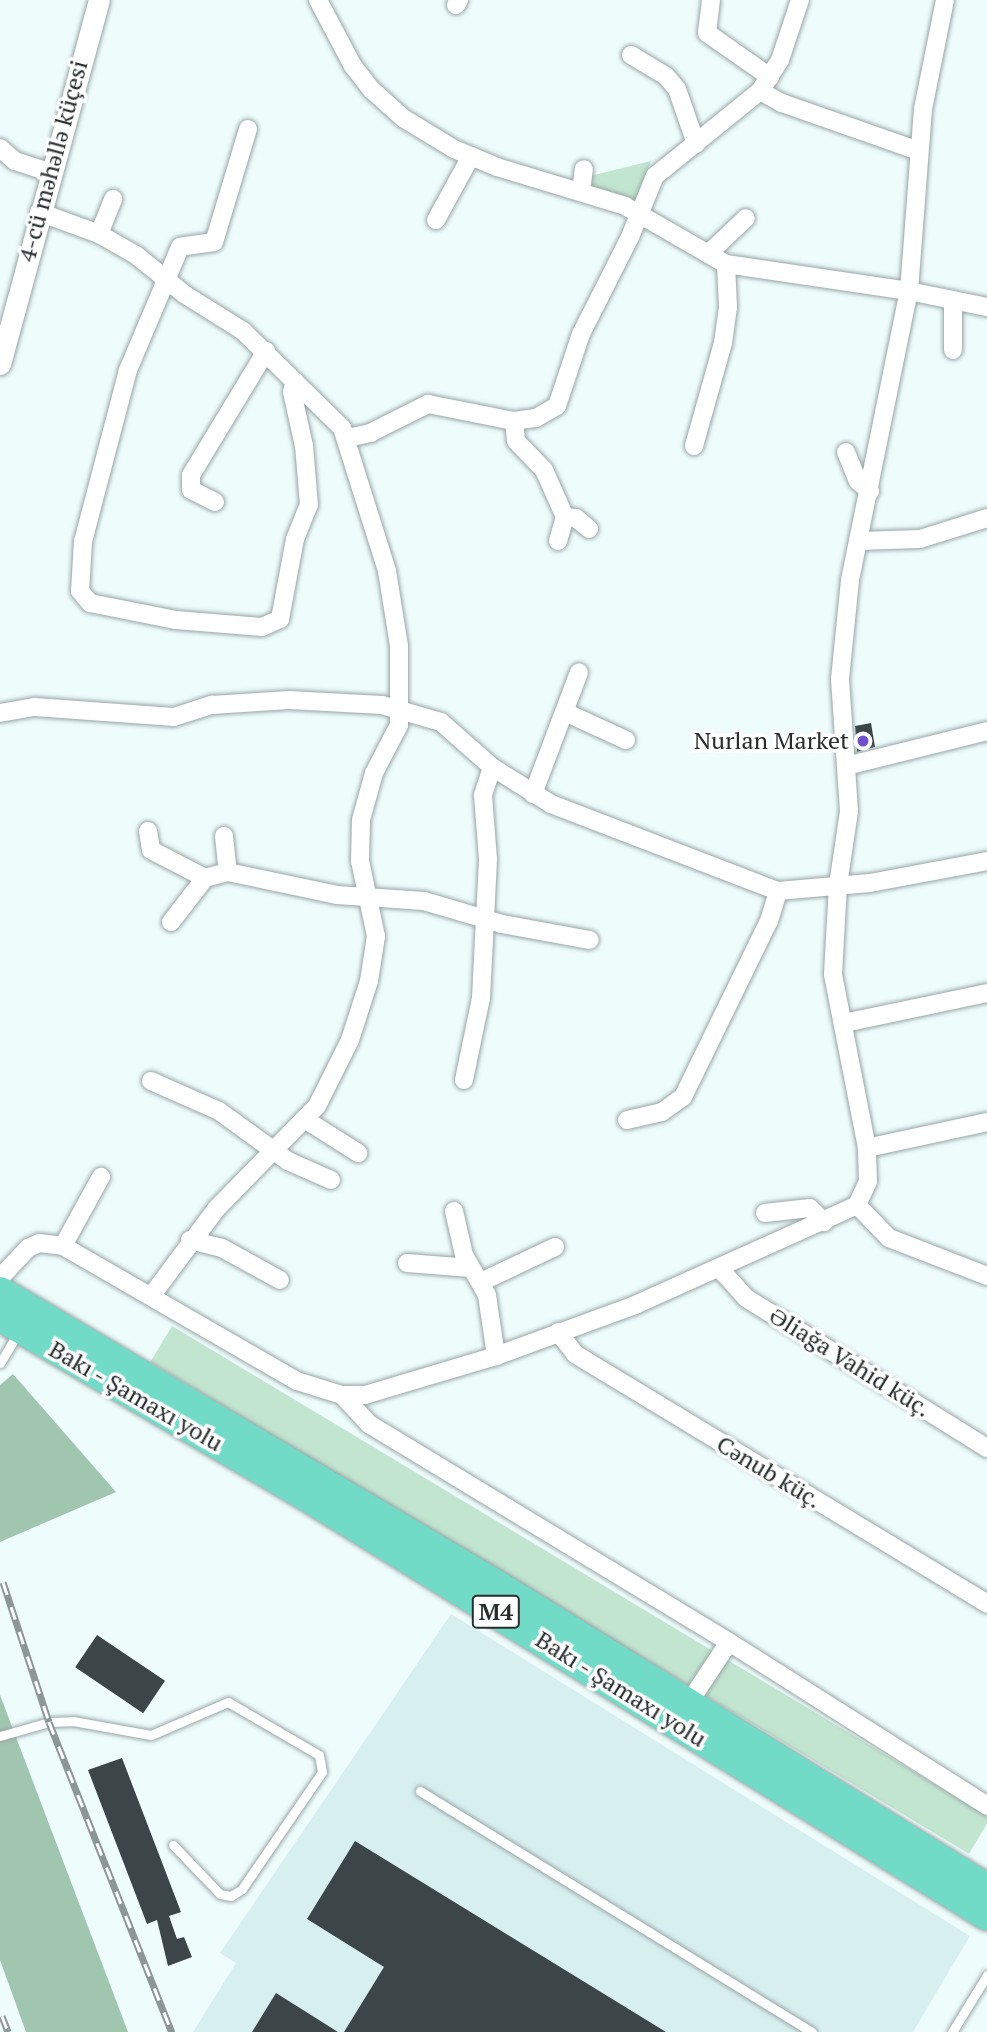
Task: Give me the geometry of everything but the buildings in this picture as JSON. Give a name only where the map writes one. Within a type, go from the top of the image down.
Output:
[{"type":"highway","name":"Bakı - Şamaxı yolu","points":[[0,1292],[320,1478],[987,1889]]},
{"type":"highway","name":"Bakı - Şamaxı yolu","points":[[10,1322],[307,1496],[987,1915]]},
{"type":"street","name":"4-cü məhəllə küçesi","points":[[0,364],[49,172],[99,0]]},
{"type":"street","points":[[318,0],[353,66],[386,104],[471,156],[641,213],[726,264],[909,291],[987,307]]},
{"type":"street","points":[[711,0],[707,33],[765,84],[782,103],[919,152]]},
{"type":"street","points":[[348,438],[370,433],[428,404],[514,421],[536,418],[557,406],[581,334],[641,213],[659,170],[696,144],[765,84],[800,0]]},
{"type":"street","points":[[0,1278],[28,1248],[39,1243],[63,1246],[297,1381],[342,1395],[403,1387],[496,1356],[720,1269],[857,1205],[868,1181],[867,1148],[833,974],[838,886],[849,811],[840,679],[858,541],[909,291],[926,88],[945,0]]},
{"type":"street","points":[[631,55],[666,76],[677,89],[696,144]]},
{"type":"street","points":[[248,130],[214,242],[180,247],[128,370],[83,541],[80,590],[90,603],[176,620],[262,627],[280,619],[295,538],[309,505],[304,446],[292,392],[295,381]]},
{"type":"street","points":[[0,148],[15,161],[49,172]]},
{"type":"street","points":[[436,220],[471,156]]},
{"type":"street","points":[[581,191],[584,169]]},
{"type":"street","points":[[99,234],[113,199]]},
{"type":"street","points":[[39,212],[99,234],[266,351],[348,438],[368,519],[389,578],[399,646],[401,710],[394,737],[373,773],[361,820],[360,861],[376,936],[369,981],[340,1065],[306,1120],[190,1240],[152,1295]]},
{"type":"street","points":[[708,254],[746,218]]},
{"type":"street","points":[[694,446],[723,343],[728,307],[726,264]]},
{"type":"street","points":[[953,300],[953,350]]},
{"type":"street","points":[[215,502],[191,490],[191,475],[266,351]]},
{"type":"street","points":[[514,421],[516,442],[544,470],[565,517],[558,541]]},
{"type":"street","points":[[846,452],[858,481],[870,491]]},
{"type":"street","points":[[565,517],[576,518],[589,529]]},
{"type":"street","points":[[858,541],[920,539],[987,518]]},
{"type":"street","points":[[533,794],[566,713],[579,672]]},
{"type":"street","points":[[0,713],[35,707],[174,717],[212,705],[289,700],[344,701],[401,710],[441,722],[492,767],[533,794],[614,832],[778,891],[838,886],[987,861]]},
{"type":"street","points":[[566,713],[626,740]]},
{"type":"street","points":[[846,766],[987,731]]},
{"type":"street","points":[[464,1080],[479,1016],[488,859],[483,795],[492,767]]},
{"type":"street","points":[[148,831],[151,850],[205,878]]},
{"type":"street","points":[[224,836],[228,872]]},
{"type":"street","points":[[171,922],[205,878],[228,872],[308,890],[424,901],[485,920],[590,940]]},
{"type":"street","points":[[627,1120],[662,1112],[683,1097],[769,921],[778,891]]},
{"type":"street","points":[[844,1023],[987,993]]},
{"type":"street","points":[[151,1081],[219,1111],[274,1151],[331,1180]]},
{"type":"street","points":[[306,1120],[358,1153]]},
{"type":"street","points":[[867,1148],[987,1122]]},
{"type":"street","points":[[63,1246],[101,1177]]},
{"type":"street","points":[[857,1205],[889,1238],[987,1276]]},
{"type":"street","points":[[765,1213],[810,1208],[824,1222]]},
{"type":"street","points":[[454,1211],[476,1275],[496,1356]]},
{"type":"street","points":[[190,1240],[222,1248],[280,1280]]},
{"type":"street","points":[[407,1263],[476,1275],[555,1247]]},
{"type":"street","name":"Əliağa Vahid küç.","points":[[720,1269],[746,1298],[987,1448]]},
{"type":"street","name":"Cənub küç.","points":[[558,1332],[575,1354],[987,1604]]},
{"type":"street","points":[[342,1395],[369,1424],[730,1642],[987,1806]]},
{"type":"street","points":[[688,1704],[730,1642]]},
{"type":"lane","points":[[0,1363],[10,1322]]},
{"type":"lane","points":[[0,1736],[49,1722],[73,1721],[151,1735],[228,1702],[319,1755],[322,1772],[242,1889],[231,1896],[208,1887],[173,1846]]},
{"type":"lane","points":[[420,1791],[812,2032]]},
{"type":"lane","points":[[952,2032],[987,1975]]},
{"type":"shaded area","points":[[451,1614],[970,1936],[913,2032],[193,2032],[236,1963],[220,1953]]},
{"type":"green space","points":[[651,161],[636,201],[593,188],[590,176]]},
{"type":"green space","points":[[172,1326],[987,1816],[987,1824],[969,1854],[150,1362]]},
{"type":"green space","points":[[13,1374],[116,1492],[0,1542],[0,1385]]},
{"type":"green space","points":[[0,1695],[128,2032],[26,2032],[0,1960]]},
{"type":"railway","points":[[3,1582],[49,1722],[172,2032]]},
{"type":"railway","points":[[2,2016],[8,2032]]},
{"type":"place","name":"Nurlan Market","points":[[863,741]]}]
